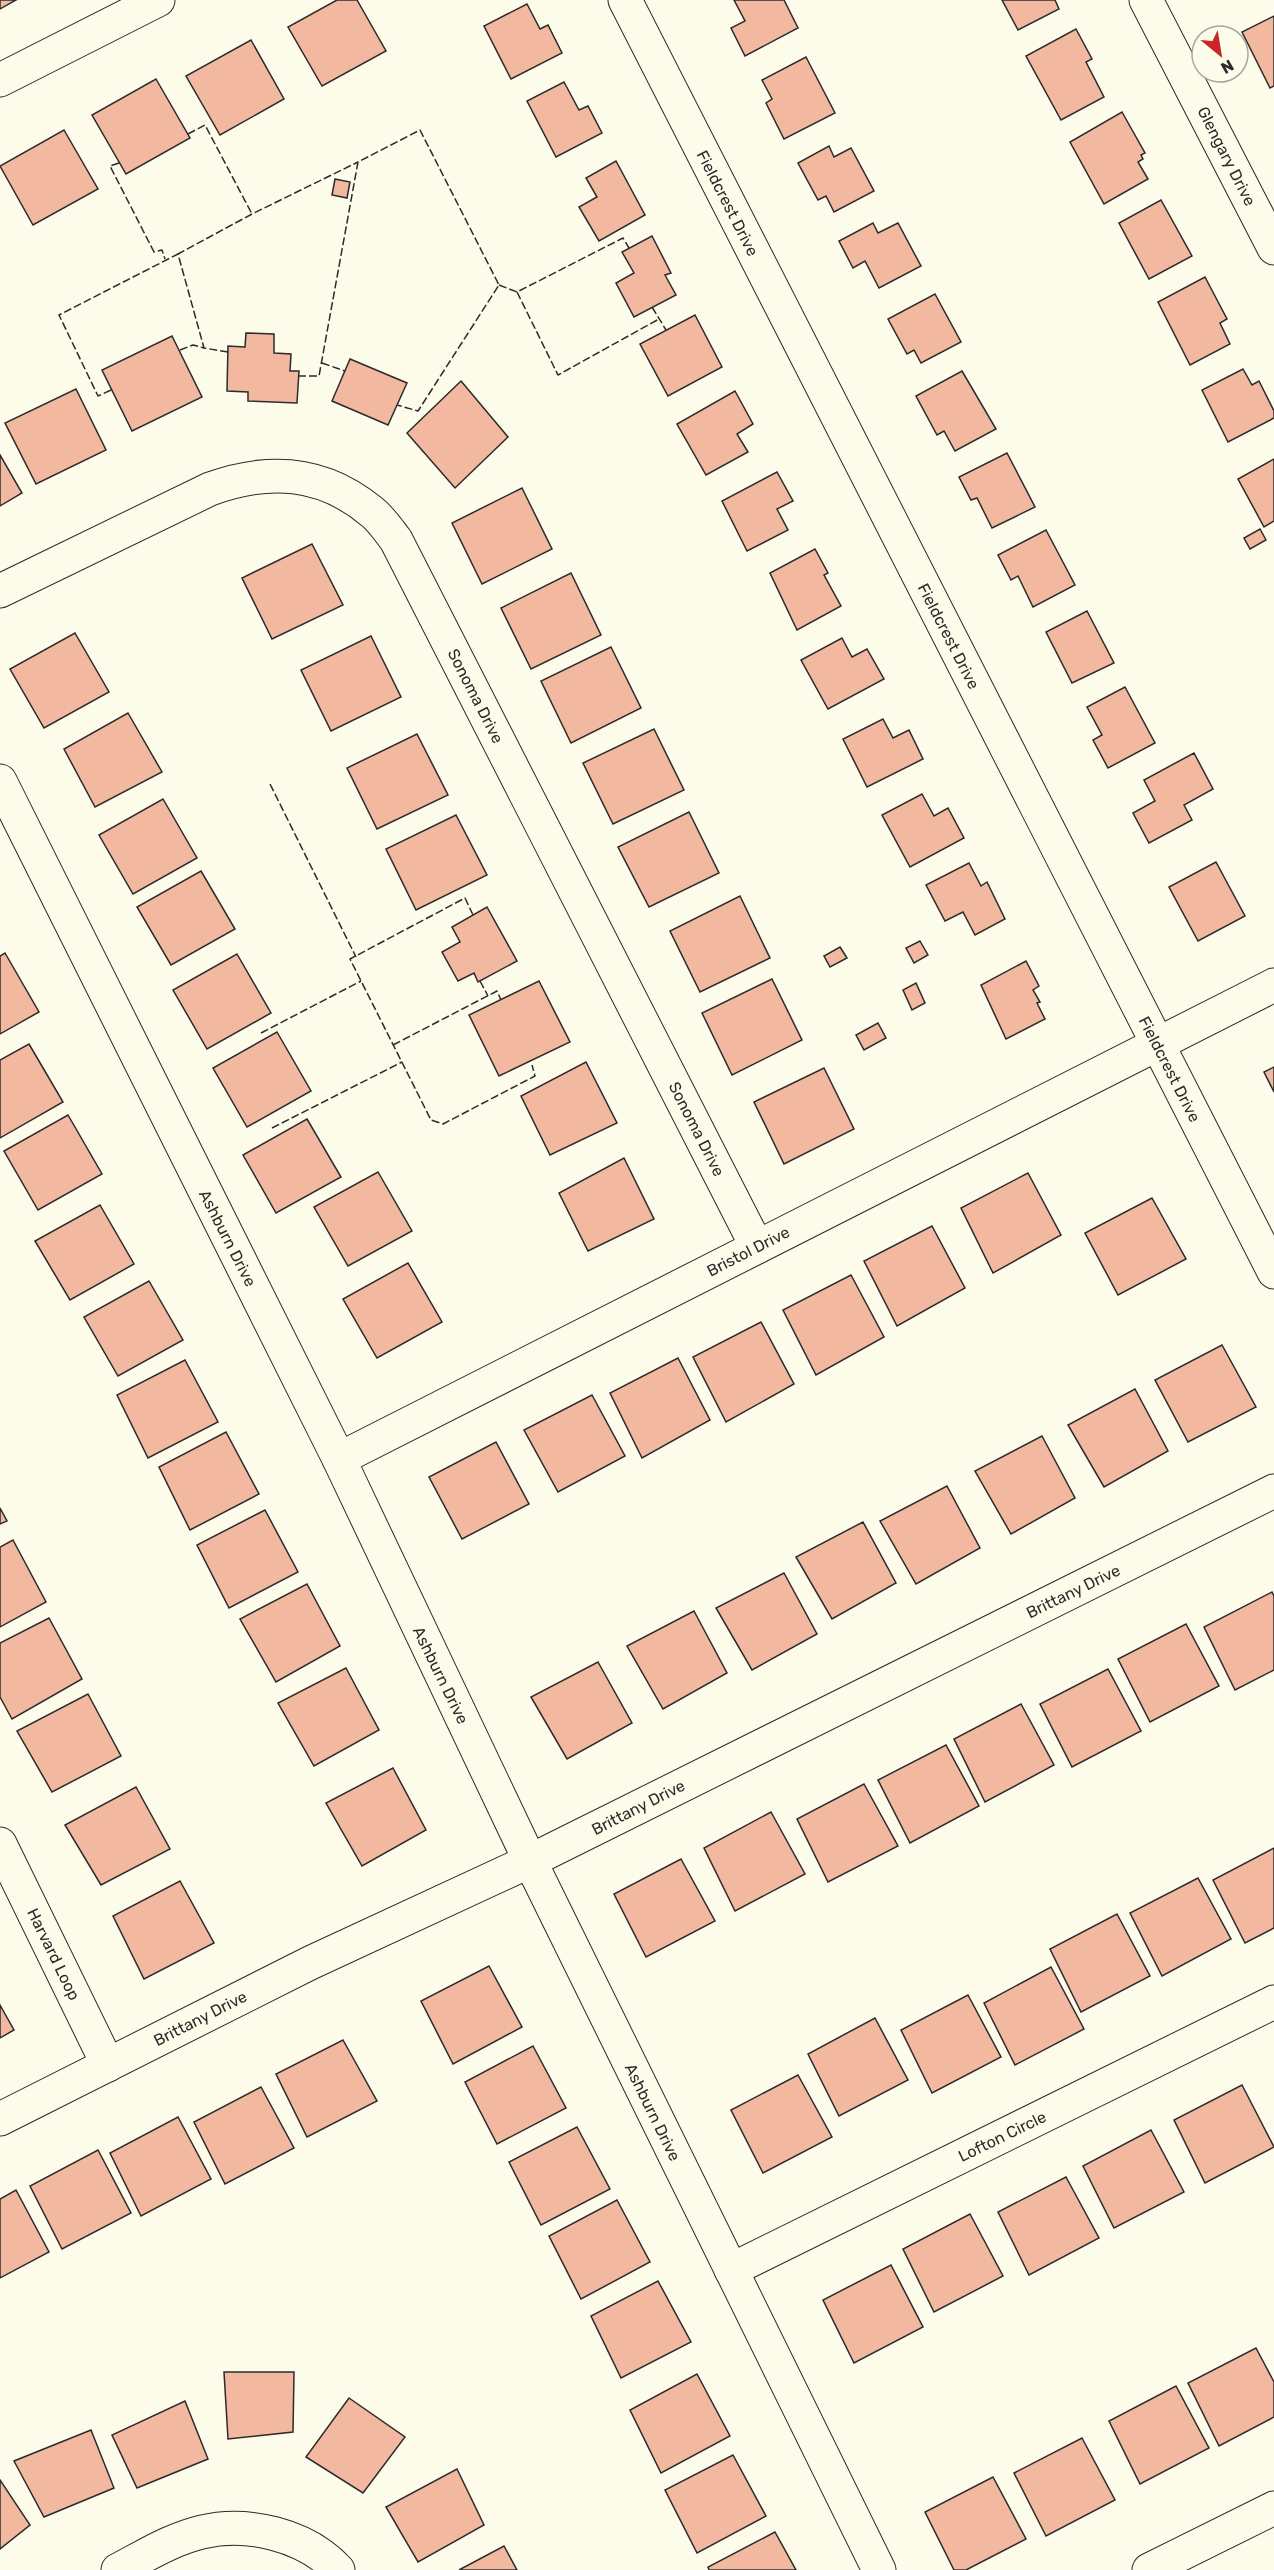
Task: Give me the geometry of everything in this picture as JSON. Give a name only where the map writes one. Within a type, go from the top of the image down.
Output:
[{"type":"street","points":[[0,80],[116,9],[158,0]]},
{"type":"street","name":"Fieldcrest Drive","points":[[624,0],[1274,1272]]},
{"type":"street","name":"Glengary Drive","points":[[1146,0],[1274,248]]},
{"type":"street","name":"Sonoma Drive","points":[[0,591],[210,489],[239,479],[274,474],[313,480],[344,492],[373,512],[396,540],[757,1247]]},
{"type":"street","name":"Ashburn Drive","points":[[0,781],[339,1460],[530,1861],[879,2570]]},
{"type":"street","points":[[1158,1046],[1274,985]]},
{"type":"street","name":"Bristol Drive","points":[[339,1460],[1158,1046]]},
{"type":"street","name":"Brittany Drive","points":[[0,2119],[310,1963],[530,1861],[1274,1491]]},
{"type":"street","name":"Harvard Loop","points":[[0,1844],[108,2065]]},
{"type":"street","name":"Lofton Circle","points":[[730,2270],[1274,2002]]},
{"type":"street","points":[[1149,2570],[1274,2508]]},
{"type":"street","points":[[118,2570],[171,2543],[202,2532],[238,2528],[276,2533],[309,2548],[338,2570]]},
{"type":"building","points":[[0,0],[16,0],[0,9]]},
{"type":"building","points":[[337,0],[357,0],[386,51],[322,86],[288,27]]},
{"type":"building","points":[[734,0],[784,0],[798,28],[745,56],[731,28],[745,21]]},
{"type":"building","points":[[1002,0],[1055,0],[1059,9],[1018,30]]},
{"type":"building","points":[[527,4],[540,29],[548,25],[562,53],[511,79],[484,26]]},
{"type":"building","points":[[1274,16],[1274,86],[1270,88],[1250,48],[1250,28]]},
{"type":"building","points":[[1076,29],[1092,59],[1086,62],[1104,97],[1061,120],[1026,56]]},
{"type":"building","points":[[251,40],[284,99],[220,135],[186,76]]},
{"type":"building","points":[[806,57],[835,113],[784,139],[766,103],[772,99],[762,80]]},
{"type":"building","points":[[156,79],[190,138],[126,174],[92,115]]},
{"type":"building","points":[[564,82],[579,110],[588,106],[602,133],[556,157],[527,101]]},
{"type":"building","points":[[1122,112],[1145,153],[1141,155],[1143,159],[1138,162],[1148,179],[1104,204],[1070,142]]},
{"type":"building","points":[[64,130],[98,189],[33,225],[0,166]]},
{"type":"building","points":[[829,146],[834,157],[851,148],[874,191],[834,212],[826,196],[818,200],[798,163]]},
{"type":"building","points":[[616,161],[645,215],[599,241],[579,207],[597,197],[586,178]]},
{"type":"building","points":[[335,179],[350,182],[347,198],[332,195]]},
{"type":"building","points":[[1161,200],[1192,256],[1149,279],[1119,223]]},
{"type":"building","points":[[873,223],[878,233],[898,223],[921,266],[879,288],[865,261],[853,268],[839,241]]},
{"type":"building","points":[[652,236],[671,273],[665,275],[676,295],[634,317],[616,283],[634,273],[622,252]]},
{"type":"building","points":[[1205,277],[1227,319],[1220,323],[1230,344],[1190,365],[1158,302]]},
{"type":"building","points":[[935,294],[961,342],[921,363],[914,350],[907,354],[888,319]]},
{"type":"building","points":[[695,315],[722,367],[668,396],[640,344]]},
{"type":"building","points":[[246,333],[274,334],[274,353],[291,354],[290,371],[299,371],[297,403],[248,401],[248,392],[227,391],[228,346],[245,347]]},
{"type":"building","points":[[172,336],[202,397],[132,431],[102,370]]},
{"type":"building","points":[[350,359],[407,383],[388,425],[332,401]]},
{"type":"building","points":[[1243,369],[1252,385],[1259,381],[1274,411],[1274,418],[1228,442],[1202,390]]},
{"type":"building","points":[[962,371],[996,429],[955,451],[944,431],[937,435],[916,396]]},
{"type":"building","points":[[461,381],[508,437],[455,488],[407,433]]},
{"type":"building","points":[[76,389],[106,450],[36,484],[5,423]]},
{"type":"building","points":[[735,391],[753,424],[737,434],[748,452],[706,475],[677,424]]},
{"type":"building","points":[[1007,453],[1035,507],[992,528],[977,498],[971,500],[959,477]]},
{"type":"building","points":[[0,455],[22,493],[0,506]]},
{"type":"building","points":[[1274,459],[1274,521],[1264,527],[1238,479]]},
{"type":"building","points":[[777,472],[793,501],[777,509],[788,530],[747,551],[722,501]]},
{"type":"building","points":[[522,488],[552,549],[482,584],[452,523]]},
{"type":"building","points":[[1260,529],[1266,540],[1250,549],[1244,538]]},
{"type":"building","points":[[1046,530],[1075,585],[1033,607],[1018,576],[1011,580],[998,555]]},
{"type":"building","points":[[312,544],[343,605],[272,639],[242,578]]},
{"type":"building","points":[[815,549],[828,573],[824,575],[841,606],[797,630],[770,573]]},
{"type":"building","points":[[571,573],[601,635],[531,669],[501,608]]},
{"type":"building","points":[[1087,611],[1114,663],[1072,683],[1046,632]]},
{"type":"building","points":[[75,633],[109,692],[44,728],[10,669]]},
{"type":"building","points":[[371,636],[401,697],[331,731],[301,670]]},
{"type":"building","points":[[842,638],[852,657],[867,649],[884,679],[828,709],[801,660]]},
{"type":"building","points":[[611,647],[641,708],[571,743],[541,681]]},
{"type":"building","points":[[1125,687],[1155,743],[1108,768],[1093,740],[1102,735],[1087,707]]},
{"type":"building","points":[[128,713],[162,772],[95,807],[64,749]]},
{"type":"building","points":[[883,719],[893,738],[909,730],[923,759],[867,787],[843,739]]},
{"type":"building","points":[[654,729],[684,790],[613,824],[583,763]]},
{"type":"building","points":[[417,734],[448,795],[377,829],[347,768]]},
{"type":"building","points":[[1194,753],[1213,789],[1184,805],[1192,820],[1149,843],[1133,813],[1155,801],[1144,780]]},
{"type":"building","points":[[922,794],[934,816],[948,808],[964,838],[910,867],[882,815]]},
{"type":"building","points":[[163,799],[197,858],[133,894],[99,835]]},
{"type":"building","points":[[689,812],[719,873],[649,907],[618,847]]},
{"type":"building","points":[[456,815],[487,875],[416,910],[386,849]]},
{"type":"building","points":[[1216,862],[1245,916],[1198,941],[1169,887]]},
{"type":"building","points":[[969,863],[981,886],[987,882],[1005,919],[975,935],[963,912],[945,921],[926,885]]},
{"type":"building","points":[[201,871],[235,929],[171,965],[137,907]]},
{"type":"building","points":[[740,896],[770,958],[700,992],[670,931]]},
{"type":"building","points":[[487,907],[517,961],[478,982],[474,973],[458,981],[442,952],[460,942],[452,927]]},
{"type":"building","points":[[920,941],[928,955],[914,963],[906,948]]},
{"type":"building","points":[[840,947],[847,958],[830,967],[824,956]]},
{"type":"building","points":[[5,953],[39,1012],[0,1034],[0,956]]},
{"type":"building","points":[[237,954],[271,1013],[207,1049],[173,990]]},
{"type":"building","points":[[1026,961],[1039,986],[1033,990],[1040,1002],[1037,1003],[1045,1019],[1006,1039],[981,985]]},
{"type":"building","points":[[772,979],[802,1040],[732,1075],[702,1013]]},
{"type":"building","points":[[539,981],[570,1042],[499,1076],[469,1015]]},
{"type":"building","points":[[916,983],[925,1003],[912,1010],[903,990]]},
{"type":"building","points":[[878,1023],[886,1038],[864,1050],[856,1035]]},
{"type":"building","points":[[277,1032],[311,1091],[247,1127],[213,1068]]},
{"type":"building","points":[[29,1044],[63,1102],[0,1138],[0,1060]]},
{"type":"building","points":[[586,1062],[617,1123],[550,1155],[521,1096]]},
{"type":"building","points":[[1274,1067],[1274,1092],[1264,1072]]},
{"type":"building","points":[[824,1068],[854,1129],[784,1164],[754,1102]]},
{"type":"building","points":[[68,1115],[102,1174],[38,1210],[4,1151]]},
{"type":"building","points":[[307,1119],[341,1177],[276,1213],[243,1155]]},
{"type":"building","points":[[624,1158],[654,1219],[588,1251],[559,1193]]},
{"type":"building","points":[[378,1172],[412,1231],[348,1266],[314,1207]]},
{"type":"building","points":[[1028,1173],[1061,1235],[993,1273],[961,1208]]},
{"type":"building","points":[[1152,1198],[1186,1259],[1118,1295],[1085,1233]]},
{"type":"building","points":[[100,1205],[134,1264],[70,1300],[35,1241]]},
{"type":"building","points":[[932,1226],[965,1288],[897,1326],[864,1261]]},
{"type":"building","points":[[408,1263],[442,1322],[377,1358],[343,1299]]},
{"type":"building","points":[[851,1275],[884,1337],[816,1375],[783,1310]]},
{"type":"building","points":[[149,1281],[183,1340],[118,1376],[84,1317]]},
{"type":"building","points":[[761,1322],[794,1384],[726,1422],[693,1357]]},
{"type":"building","points":[[1222,1345],[1256,1407],[1188,1442],[1155,1380]]},
{"type":"building","points":[[678,1358],[710,1420],[642,1458],[610,1393]]},
{"type":"building","points":[[185,1360],[218,1422],[148,1458],[117,1395]]},
{"type":"building","points":[[1135,1389],[1168,1451],[1104,1487],[1068,1425]]},
{"type":"building","points":[[592,1395],[625,1456],[558,1492],[524,1430]]},
{"type":"building","points":[[226,1432],[259,1494],[190,1530],[159,1467]]},
{"type":"building","points":[[1042,1436],[1075,1498],[1011,1534],[975,1471]]},
{"type":"building","points":[[496,1442],[529,1504],[462,1539],[429,1477]]},
{"type":"building","points":[[947,1486],[980,1548],[916,1584],[880,1521]]},
{"type":"building","points":[[0,1508],[7,1521],[0,1524]]},
{"type":"building","points":[[265,1510],[298,1572],[229,1608],[197,1545]]},
{"type":"building","points":[[863,1522],[896,1583],[832,1619],[796,1557]]},
{"type":"building","points":[[13,1540],[46,1602],[0,1627],[0,1547]]},
{"type":"building","points":[[784,1573],[817,1634],[752,1670],[716,1608]]},
{"type":"building","points":[[307,1584],[340,1646],[276,1682],[240,1619]]},
{"type":"building","points":[[1272,1592],[1274,1596],[1274,1670],[1235,1690],[1204,1627]]},
{"type":"building","points":[[694,1611],[727,1673],[663,1709],[627,1646]]},
{"type":"building","points":[[49,1618],[82,1679],[12,1719],[0,1697],[0,1643]]},
{"type":"building","points":[[1186,1624],[1219,1686],[1150,1722],[1118,1659]]},
{"type":"building","points":[[598,1662],[632,1723],[567,1759],[531,1697]]},
{"type":"building","points":[[346,1668],[379,1730],[314,1766],[278,1703]]},
{"type":"building","points":[[1108,1669],[1141,1731],[1072,1767],[1040,1704]]},
{"type":"building","points":[[88,1694],[121,1756],[52,1792],[17,1731]]},
{"type":"building","points":[[1021,1704],[1054,1765],[985,1802],[954,1739]]},
{"type":"building","points":[[946,1745],[979,1806],[910,1843],[878,1780]]},
{"type":"building","points":[[393,1768],[426,1830],[362,1866],[326,1803]]},
{"type":"building","points":[[864,1784],[898,1846],[828,1882],[797,1819]]},
{"type":"building","points":[[136,1787],[170,1849],[101,1885],[65,1825]]},
{"type":"building","points":[[771,1812],[805,1874],[735,1911],[704,1848]]},
{"type":"building","points":[[1274,1848],[1274,1928],[1245,1943],[1213,1880]]},
{"type":"building","points":[[681,1859],[715,1921],[646,1957],[614,1894]]},
{"type":"building","points":[[1198,1878],[1231,1939],[1162,1976],[1130,1913]]},
{"type":"building","points":[[180,1881],[214,1943],[144,1979],[113,1916]]},
{"type":"building","points":[[1117,1914],[1150,1976],[1081,2012],[1050,1949]]},
{"type":"building","points":[[489,1966],[522,2027],[453,2064],[421,2001]]},
{"type":"building","points":[[1051,1967],[1084,2029],[1015,2065],[984,2003]]},
{"type":"building","points":[[968,1995],[1001,2057],[932,2093],[901,2030]]},
{"type":"building","points":[[0,2005],[14,2030],[0,2038]]},
{"type":"building","points":[[875,2018],[908,2080],[839,2116],[808,2054]]},
{"type":"building","points":[[343,2040],[377,2101],[307,2137],[276,2074]]},
{"type":"building","points":[[533,2046],[566,2108],[497,2144],[465,2082]]},
{"type":"building","points":[[798,2075],[832,2137],[763,2173],[731,2110]]},
{"type":"building","points":[[1242,2085],[1274,2147],[1205,2183],[1174,2120]]},
{"type":"building","points":[[261,2087],[294,2148],[225,2184],[194,2122]]},
{"type":"building","points":[[178,2117],[211,2179],[141,2216],[110,2153]]},
{"type":"building","points":[[577,2127],[610,2189],[541,2225],[509,2162]]},
{"type":"building","points":[[1151,2130],[1184,2192],[1114,2228],[1083,2166]]},
{"type":"building","points":[[98,2150],[131,2213],[62,2249],[30,2186]]},
{"type":"building","points":[[1066,2177],[1099,2238],[1029,2275],[998,2212]]},
{"type":"building","points":[[16,2190],[49,2252],[0,2278],[0,2199]]},
{"type":"building","points":[[617,2200],[650,2262],[581,2299],[549,2236]]},
{"type":"building","points":[[970,2214],[1003,2276],[934,2312],[903,2249]]},
{"type":"building","points":[[891,2265],[923,2327],[854,2363],[823,2300]]},
{"type":"building","points":[[658,2281],[691,2342],[621,2378],[591,2316]]},
{"type":"building","points":[[1256,2348],[1274,2382],[1274,2417],[1219,2446],[1188,2383]]},
{"type":"building","points":[[224,2372],[294,2372],[293,2432],[228,2439]]},
{"type":"building","points":[[697,2374],[730,2436],[661,2473],[630,2410]]},
{"type":"building","points":[[1176,2386],[1209,2448],[1140,2484],[1109,2421]]},
{"type":"building","points":[[349,2398],[405,2437],[363,2493],[306,2457]]},
{"type":"building","points":[[185,2401],[208,2459],[137,2488],[112,2435]]},
{"type":"building","points":[[91,2430],[114,2488],[44,2517],[14,2461]]},
{"type":"building","points":[[1082,2438],[1115,2500],[1046,2536],[1014,2473]]},
{"type":"building","points":[[733,2455],[766,2516],[697,2553],[665,2490]]},
{"type":"building","points":[[457,2469],[484,2525],[418,2562],[386,2507]]},
{"type":"building","points":[[993,2477],[1026,2539],[966,2570],[954,2570],[925,2512]]},
{"type":"building","points":[[0,2480],[30,2525],[0,2549]]},
{"type":"building","points":[[775,2532],[796,2570],[709,2570],[708,2567]]},
{"type":"building","points":[[504,2546],[517,2570],[459,2570]]},
{"type":"fence","points":[[188,134],[205,125],[252,214]]},
{"type":"fence","points":[[298,376],[319,376],[358,162],[420,130],[499,285],[418,411],[397,405]]},
{"type":"fence","points":[[228,352],[204,348],[178,254],[252,214],[358,162]]},
{"type":"fence","points":[[119,163],[110,166],[154,252],[162,250],[165,259]]},
{"type":"fence","points":[[499,285],[517,292],[623,238],[629,248]]},
{"type":"fence","points":[[111,390],[98,396],[59,315],[178,254]]},
{"type":"fence","points":[[517,292],[558,375],[659,319]]},
{"type":"fence","points":[[652,307],[666,330]]},
{"type":"fence","points":[[180,350],[193,345],[204,348]]},
{"type":"fence","points":[[322,363],[345,371]]},
{"type":"fence","points":[[270,784],[356,957]]},
{"type":"fence","points":[[473,915],[465,898],[350,959],[431,1120],[443,1124],[535,1076],[532,1065]]},
{"type":"fence","points":[[261,1033],[361,981]]},
{"type":"fence","points":[[480,981],[488,996]]},
{"type":"fence","points":[[393,1045],[497,991],[501,1000]]},
{"type":"fence","points":[[272,1128],[402,1062]]}]
